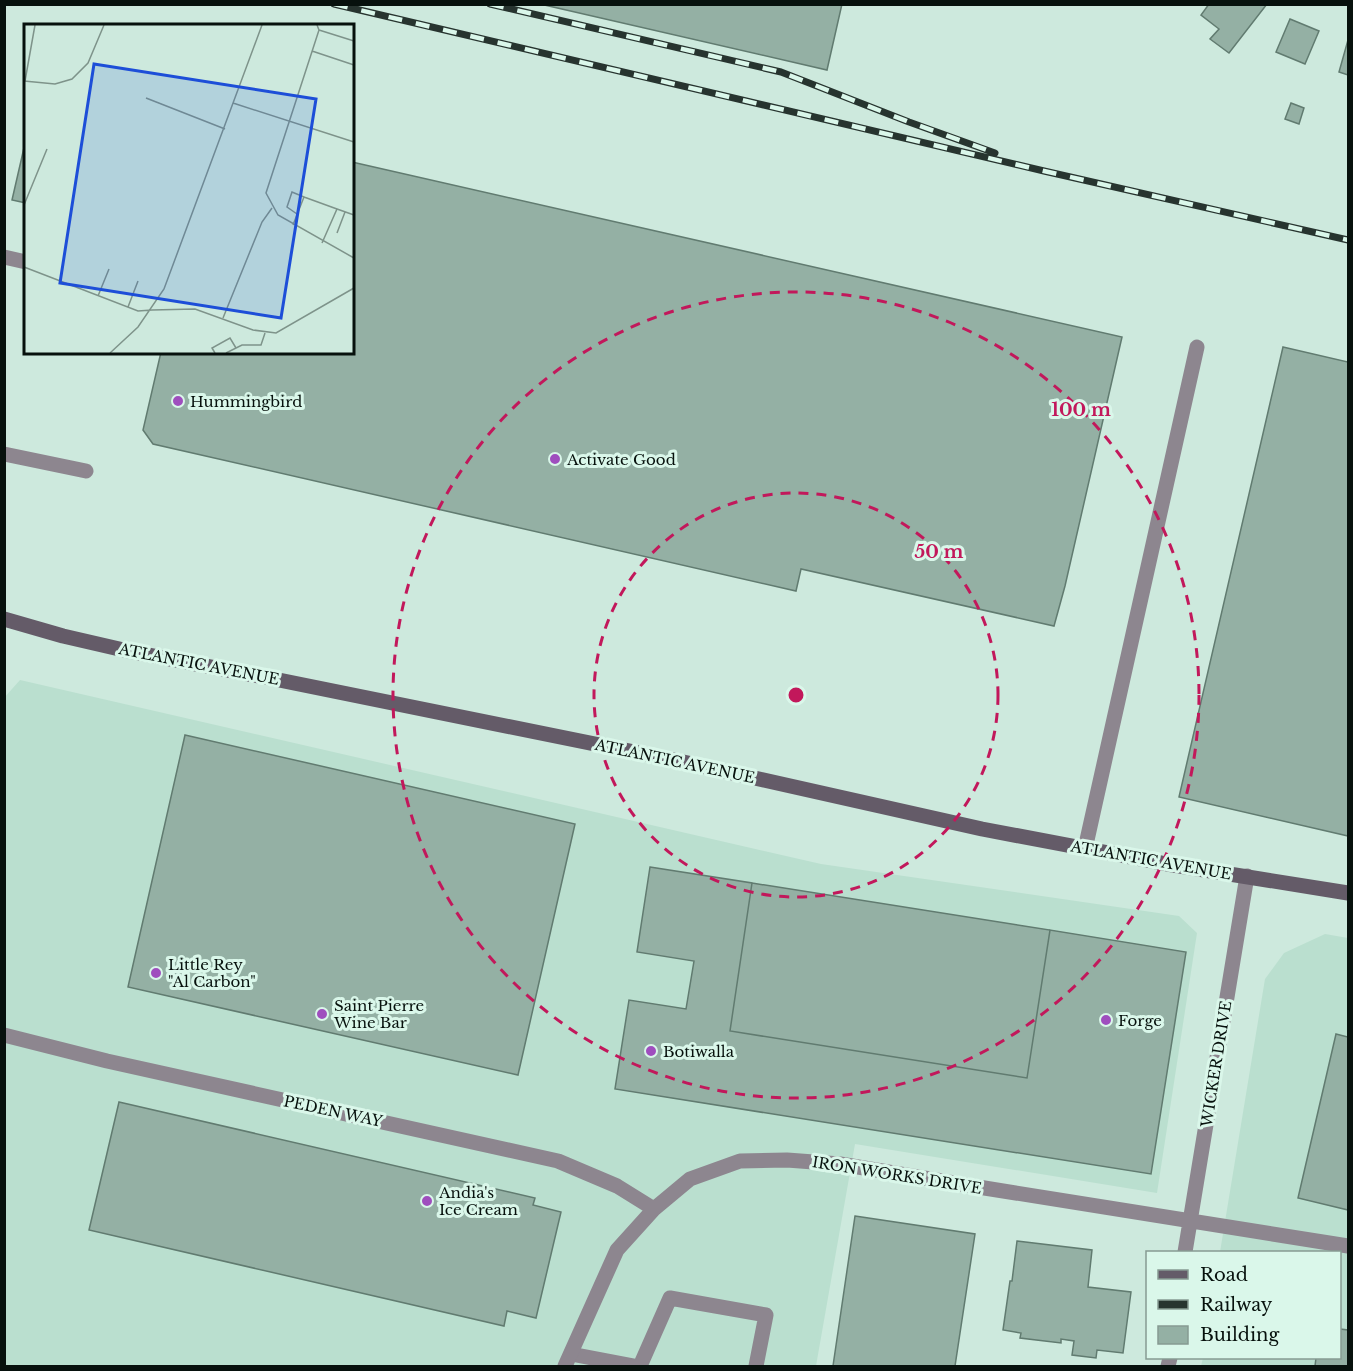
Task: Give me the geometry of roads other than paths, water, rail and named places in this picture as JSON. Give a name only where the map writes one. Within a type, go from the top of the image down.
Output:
[{"type":"main road","name":"ATLANTIC AVENUE","points":[[4,619],[63,636],[193,665],[274,679],[679,761],[982,829],[1167,864],[1348,893]]},
{"type":"street","points":[[4,257],[24,262]]},
{"type":"street","points":[[1085,849],[1197,347]]},
{"type":"street","points":[[4,454],[86,471]]},
{"type":"street","name":"WICKER DRIVE","points":[[1185,1251],[1247,876]]},
{"type":"street","name":"PEDEN WAY","points":[[4,1035],[107,1061],[558,1161],[617,1186],[654,1209]]},
{"type":"street","name":"IRON WORKS DRIVE","points":[[568,1360],[617,1250],[654,1209],[690,1179],[740,1161],[787,1160],[840,1164],[1348,1246]]},
{"type":"street","points":[[640,1366],[670,1298],[766,1315],[756,1366]]},
{"type":"street","points":[[568,1360],[633,1366]]},
{"type":"railway","points":[[334,4],[1348,240]]},
{"type":"railway","points":[[490,4],[781,72],[995,153]]},
{"type":"place","name":"Hummingbird","points":[[178,401]]},
{"type":"place","name":"Activate Good","points":[[555,459]]},
{"type":"place","name":"Little Rey \"Al Carbon\"","points":[[156,973]]},
{"type":"place","name":"Saint Pierre Wine Bar","points":[[322,1014]]},
{"type":"place","name":"Forge","points":[[1106,1020]]},
{"type":"place","name":"Botiwalla","points":[[651,1051]]},
{"type":"place","name":"Andia's Ice Cream","points":[[427,1201]]}]
